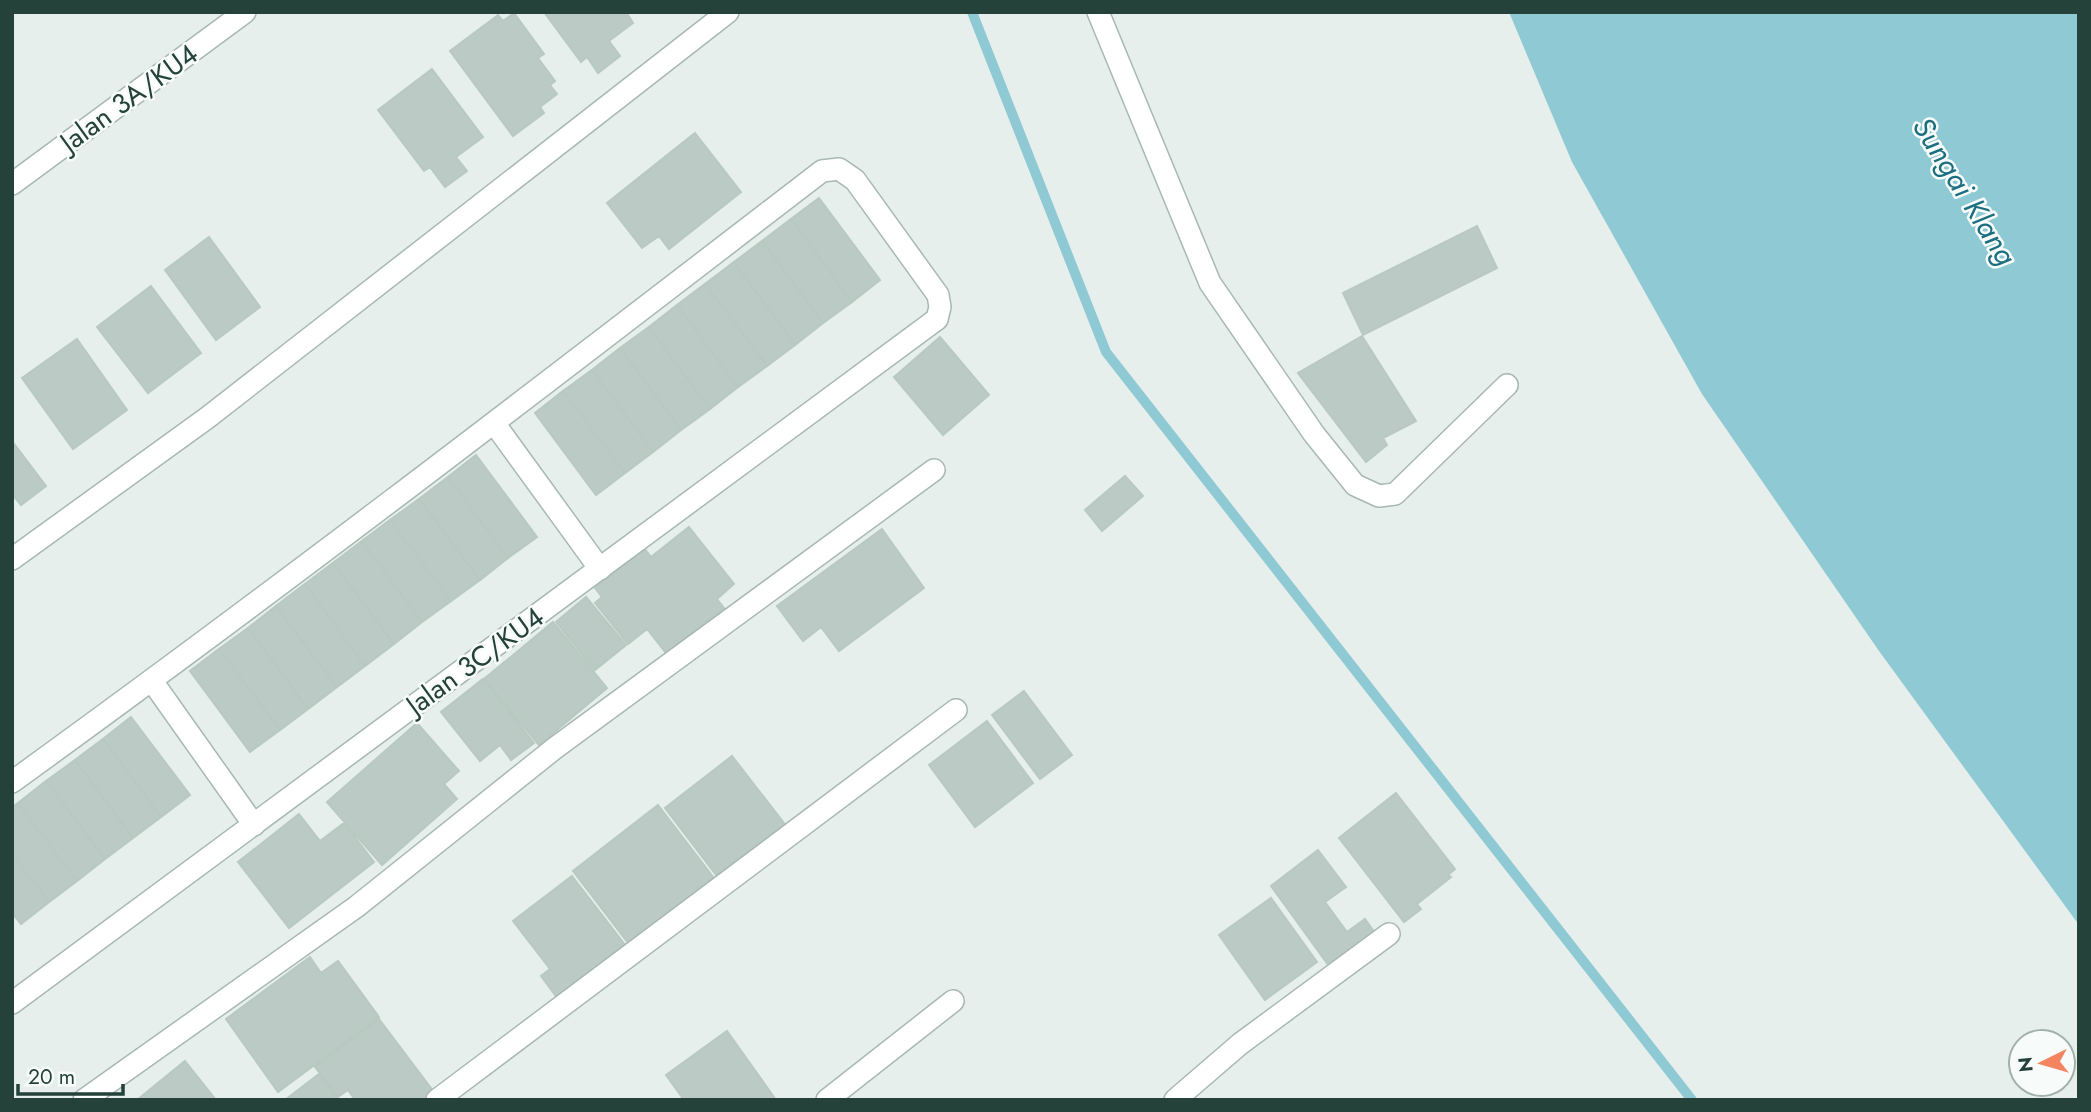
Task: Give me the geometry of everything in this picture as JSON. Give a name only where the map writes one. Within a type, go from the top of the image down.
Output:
[{"type":"street","name":"Jalan 3A/KU4","points":[[12,184],[245,12]]},
{"type":"street","points":[[12,559],[207,418],[728,12]]},
{"type":"street","points":[[1098,12],[1210,283],[1314,434],[1355,485],[1379,496],[1395,494],[1507,385]]},
{"type":"street","name":"Jalan 3C/KU4","points":[[12,1003],[937,319],[940,307],[938,295],[855,180],[839,169],[822,171],[494,423]]},
{"type":"street","points":[[12,782],[152,681],[494,423],[600,569]]},
{"type":"street","points":[[84,1100],[356,907],[555,748],[934,470]]},
{"type":"street","points":[[152,681],[254,825]]},
{"type":"street","points":[[438,1100],[956,710]]},
{"type":"street","points":[[1174,1100],[1240,1044],[1390,934]]},
{"type":"street","points":[[827,1100],[953,1001]]},
{"type":"water","name":"Sungai Klang","points":[[1509,12],[2079,12],[2079,925],[1879,651],[1702,394],[1572,162]]},
{"type":"building","points":[[544,12],[626,12],[633,23],[609,41],[620,56],[598,73],[587,57],[581,62]]},
{"type":"building","points":[[514,13],[544,54],[538,58],[555,81],[550,85],[557,94],[540,107],[544,113],[513,136],[450,51],[498,15],[503,21]]},
{"type":"building","points":[[432,69],[483,137],[456,157],[467,171],[445,187],[430,167],[424,171],[378,110]]},
{"type":"building","points":[[695,133],[741,192],[669,249],[659,236],[642,248],[607,203]]},
{"type":"building","points":[[819,198],[880,280],[852,302],[791,219]]},
{"type":"building","points":[[791,219],[852,302],[823,323],[762,241]]},
{"type":"building","points":[[1477,226],[1497,268],[1363,335],[1343,293]]},
{"type":"building","points":[[209,237],[260,307],[216,340],[165,270]]},
{"type":"building","points":[[762,241],[823,323],[795,345],[734,262]]},
{"type":"building","points":[[734,262],[795,345],[767,366],[705,284]]},
{"type":"building","points":[[705,284],[767,366],[738,387],[677,305]]},
{"type":"building","points":[[151,286],[201,353],[148,393],[97,327]]},
{"type":"building","points":[[677,305],[738,387],[710,409],[649,327]]},
{"type":"building","points":[[649,327],[710,409],[681,430],[620,348]]},
{"type":"building","points":[[1362,336],[1416,421],[1383,438],[1387,445],[1366,462],[1298,373]]},
{"type":"building","points":[[940,337],[989,395],[943,435],[894,377]]},
{"type":"building","points":[[77,339],[127,410],[73,449],[22,378]]},
{"type":"building","points":[[620,348],[681,430],[653,452],[592,370]]},
{"type":"building","points":[[592,370],[653,452],[625,473],[563,391]]},
{"type":"building","points":[[563,391],[625,473],[596,495],[535,413]]},
{"type":"building","points":[[12,441],[46,486],[21,505],[12,494]]},
{"type":"building","points":[[476,455],[537,537],[508,558],[448,477]]},
{"type":"building","points":[[1125,476],[1143,496],[1102,531],[1085,510]]},
{"type":"building","points":[[448,477],[508,558],[480,580],[419,499]]},
{"type":"building","points":[[419,499],[480,580],[451,601],[390,520]]},
{"type":"building","points":[[390,520],[451,601],[422,622],[362,541]]},
{"type":"building","points":[[689,527],[734,584],[717,599],[724,608],[666,653],[647,629],[628,644],[595,603],[602,597],[595,588],[644,548],[651,557]]},
{"type":"building","points":[[882,529],[924,588],[839,651],[821,627],[803,641],[777,606]]},
{"type":"building","points":[[362,541],[422,622],[394,644],[333,563]]},
{"type":"building","points":[[333,563],[394,644],[365,666],[305,584]]},
{"type":"building","points":[[305,584],[365,666],[337,687],[276,606]]},
{"type":"building","points":[[586,597],[626,645],[595,670],[556,622]]},
{"type":"building","points":[[276,606],[337,687],[308,709],[248,628]]},
{"type":"building","points":[[553,622],[607,688],[539,745],[484,679]]},
{"type":"building","points":[[248,628],[308,709],[280,730],[219,649]]},
{"type":"building","points":[[219,649],[280,730],[250,752],[190,671]]},
{"type":"building","points":[[483,679],[534,743],[511,760],[500,745],[480,761],[441,712]]},
{"type":"building","points":[[1024,691],[1072,755],[1040,779],[992,715]]},
{"type":"building","points":[[131,717],[190,795],[161,817],[103,739]]},
{"type":"building","points":[[987,721],[1033,783],[975,827],[929,765]]},
{"type":"building","points":[[417,723],[459,771],[444,784],[457,799],[382,865],[327,802]]},
{"type":"building","points":[[103,739],[161,817],[133,838],[75,760]]},
{"type":"building","points":[[732,756],[787,827],[720,880],[665,808]]},
{"type":"building","points":[[75,760],[133,838],[105,859],[46,781]]},
{"type":"building","points":[[46,781],[105,859],[77,881],[18,803]]},
{"type":"building","points":[[1396,793],[1455,869],[1448,875],[1451,877],[1417,904],[1421,909],[1404,922],[1339,838]]},
{"type":"building","points":[[18,803],[77,881],[49,902],[12,854],[12,807]]},
{"type":"building","points":[[658,805],[717,882],[632,948],[573,871]]},
{"type":"building","points":[[299,814],[320,841],[344,823],[374,862],[289,928],[238,862]]},
{"type":"building","points":[[1318,850],[1346,887],[1325,902],[1347,932],[1365,919],[1377,936],[1332,970],[1271,886]]},
{"type":"building","points":[[12,854],[49,902],[21,924],[12,913]]},
{"type":"building","points":[[572,876],[629,950],[561,1003],[541,976],[550,969],[513,921]]},
{"type":"building","points":[[1271,898],[1317,962],[1265,1000],[1219,935]]},
{"type":"building","points":[[310,957],[321,973],[338,961],[379,1017],[278,1092],[226,1019]]},
{"type":"building","points":[[379,1019],[434,1092],[424,1100],[355,1100],[348,1090],[338,1097],[315,1067]]},
{"type":"building","points":[[727,1031],[776,1100],[684,1100],[666,1075]]},
{"type":"building","points":[[185,1061],[216,1100],[137,1100]]},
{"type":"building","points":[[319,1074],[338,1100],[285,1100]]},
{"type":"waterway","points":[[972,12],[1106,352],[1692,1100]]}]
